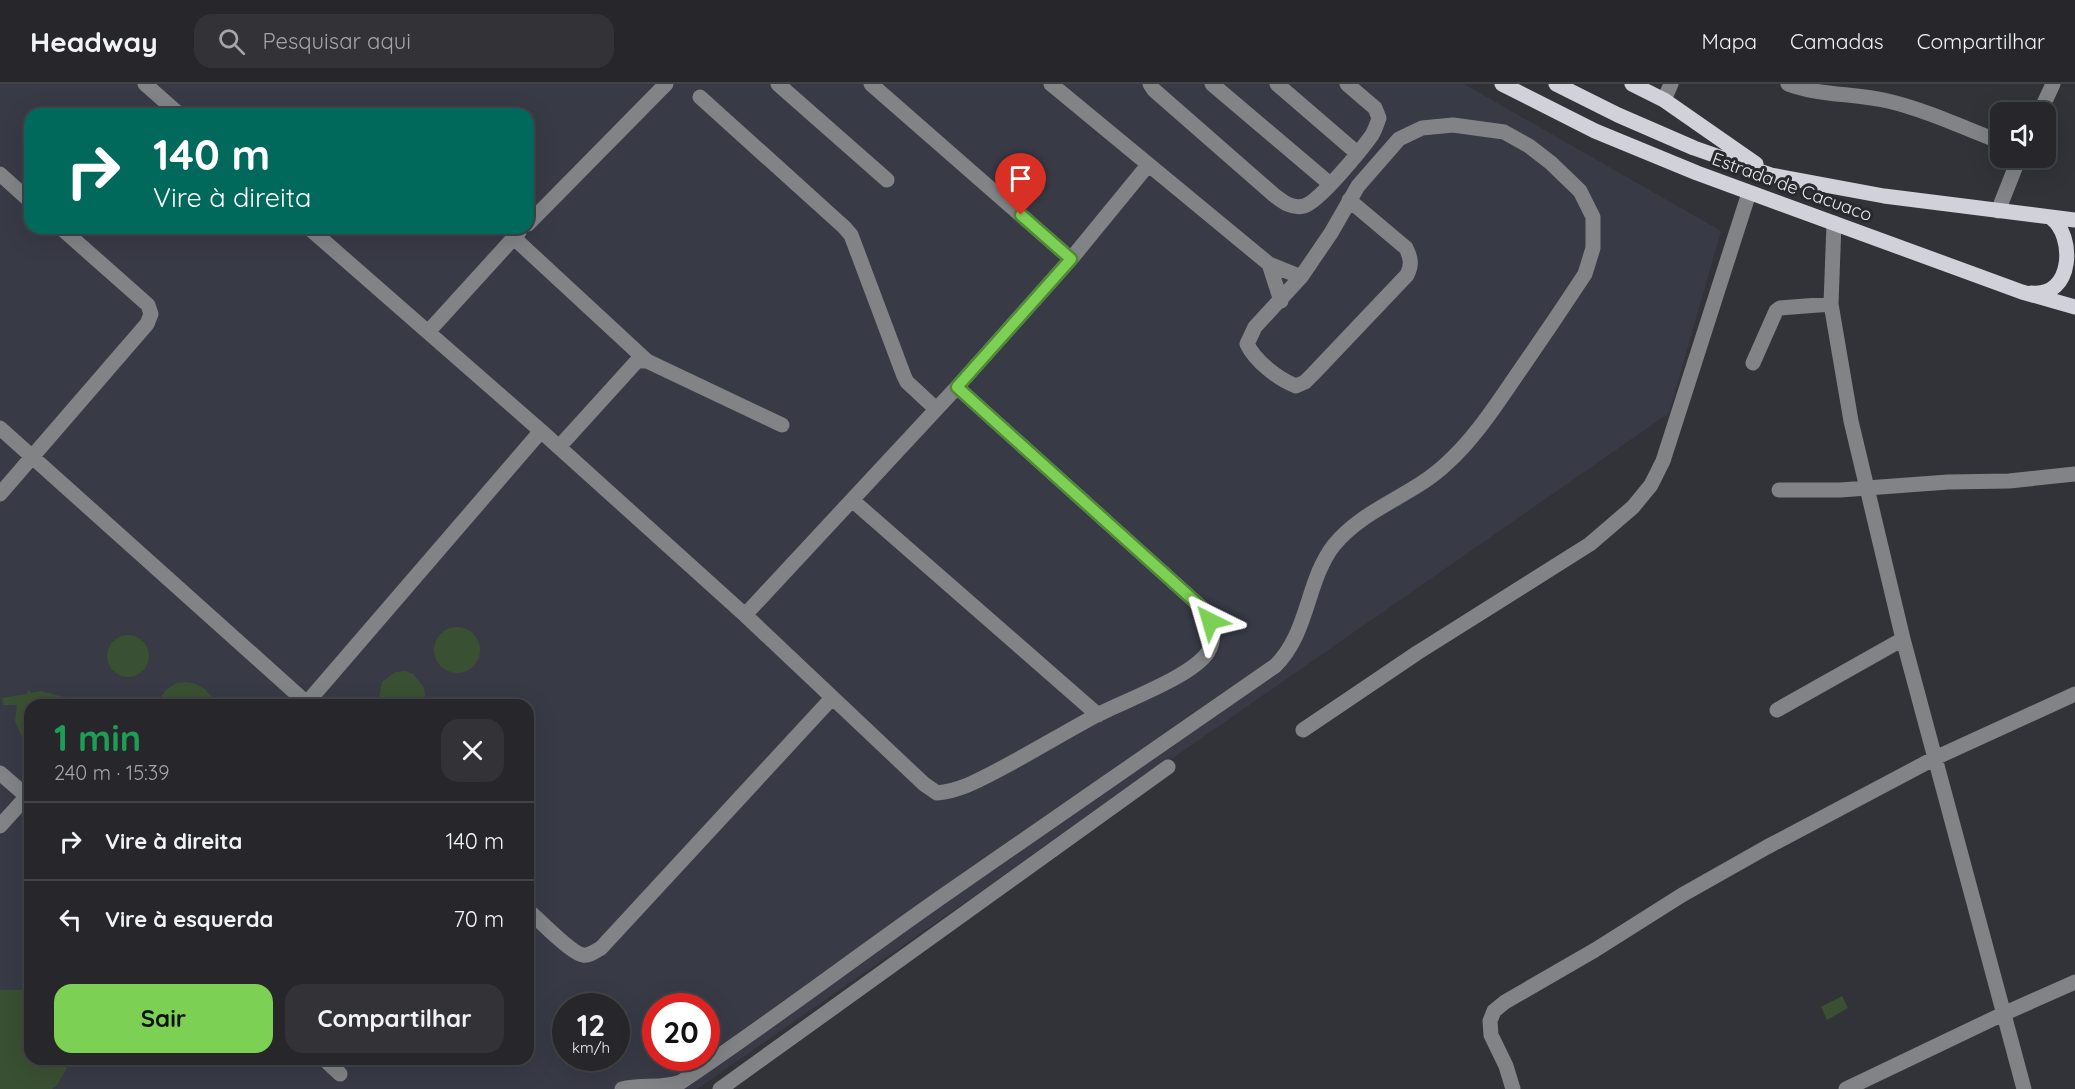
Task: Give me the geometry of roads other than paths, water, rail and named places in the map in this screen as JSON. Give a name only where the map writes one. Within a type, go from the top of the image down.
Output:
[{"type":"main road","name":"Estrada de Cacuaco","points":[[1502,84],[1595,131],[1749,193],[2022,292],[2075,307]]},
{"type":"main road","name":"Estrada de Cacuaco","points":[[1556,84],[1618,115],[1694,148],[1771,175],[1884,196],[2075,220]]},
{"type":"main road","points":[[1632,84],[1664,100],[1771,175]]},
{"type":"main road","points":[[2022,292],[2036,294],[2059,285],[2073,264],[2074,252],[2065,229],[2056,220],[2043,215]]},
{"type":"street","points":[[145,84],[172,108]]},
{"type":"street","points":[[534,218],[666,84]]},
{"type":"street","points":[[778,84],[887,180]]},
{"type":"street","points":[[871,84],[1071,259]]},
{"type":"street","points":[[1051,84],[1269,264],[1301,277]]},
{"type":"street","points":[[1150,84],[1154,90],[1284,202],[1294,206],[1305,206],[1330,184],[1372,135],[1379,118],[1375,108],[1347,84]]},
{"type":"street","points":[[1212,84],[1330,184]]},
{"type":"street","points":[[1277,84],[1357,153]]},
{"type":"street","points":[[1664,100],[1671,84]]},
{"type":"street","points":[[1788,84],[1816,93],[1888,101],[1990,138]]},
{"type":"street","points":[[2045,102],[2053,84]]},
{"type":"street","points":[[700,98],[844,226],[851,235],[904,376],[907,382],[936,409]]},
{"type":"street","points":[[622,1089],[635,1086],[674,1085],[681,1082],[788,1009],[939,899],[1275,666],[1290,649],[1297,636],[1316,574],[1336,542],[1352,527],[1426,480],[1460,452],[1481,428],[1585,274],[1593,248],[1593,217],[1580,191],[1551,163],[1529,146],[1504,132],[1453,125],[1422,128],[1399,139],[1358,186],[1349,200],[1331,233],[1301,277],[1255,327],[1247,344],[1251,353],[1287,382],[1296,386],[1305,382],[1407,275],[1411,267],[1410,256],[1406,248],[1349,200]]},
{"type":"street","points":[[745,615],[957,387],[1071,259],[1148,165]]},
{"type":"street","points":[[1998,211],[2015,168]]},
{"type":"street","points":[[0,174],[24,196]]},
{"type":"street","points":[[1304,730],[1418,653],[1590,544],[1633,507],[1651,485],[1663,461],[1749,193]]},
{"type":"street","points":[[1834,222],[1831,304],[1847,402],[1903,639],[2024,1089]]},
{"type":"street","points":[[0,494],[147,324],[151,314],[148,305],[68,234]]},
{"type":"street","points":[[316,234],[559,447],[745,615],[924,784],[937,793],[951,791],[976,781],[1098,715],[1174,678],[1207,653],[1214,638],[1210,621],[1200,606],[957,387]]},
{"type":"street","points":[[428,332],[518,234]]},
{"type":"street","points":[[520,234],[647,361],[782,425]]},
{"type":"street","points":[[1269,264],[1281,301]]},
{"type":"street","points":[[1753,363],[1776,311],[1780,308],[1831,304]]},
{"type":"street","points":[[559,447],[637,361],[647,361]]},
{"type":"street","points":[[0,428],[301,699]]},
{"type":"street","points":[[311,699],[541,432]]},
{"type":"street","points":[[1779,490],[1840,490],[1948,482],[2008,481],[2075,474]]},
{"type":"street","points":[[852,500],[1098,715]]},
{"type":"street","points":[[1777,710],[1903,639]]},
{"type":"street","points":[[1513,1089],[1506,1066],[1491,1035],[1490,1021],[1494,1011],[1690,891],[1767,847],[1935,758],[2075,694]]},
{"type":"street","points":[[534,915],[573,950],[583,955],[601,948],[832,698]]},
{"type":"street","points":[[720,1089],[1168,767]]},
{"type":"street","points":[[0,773],[24,794]]},
{"type":"street","points":[[0,826],[24,802]]},
{"type":"street","points":[[1846,1089],[2075,982]]},
{"type":"street","points":[[330,1065],[340,1074]]}]
